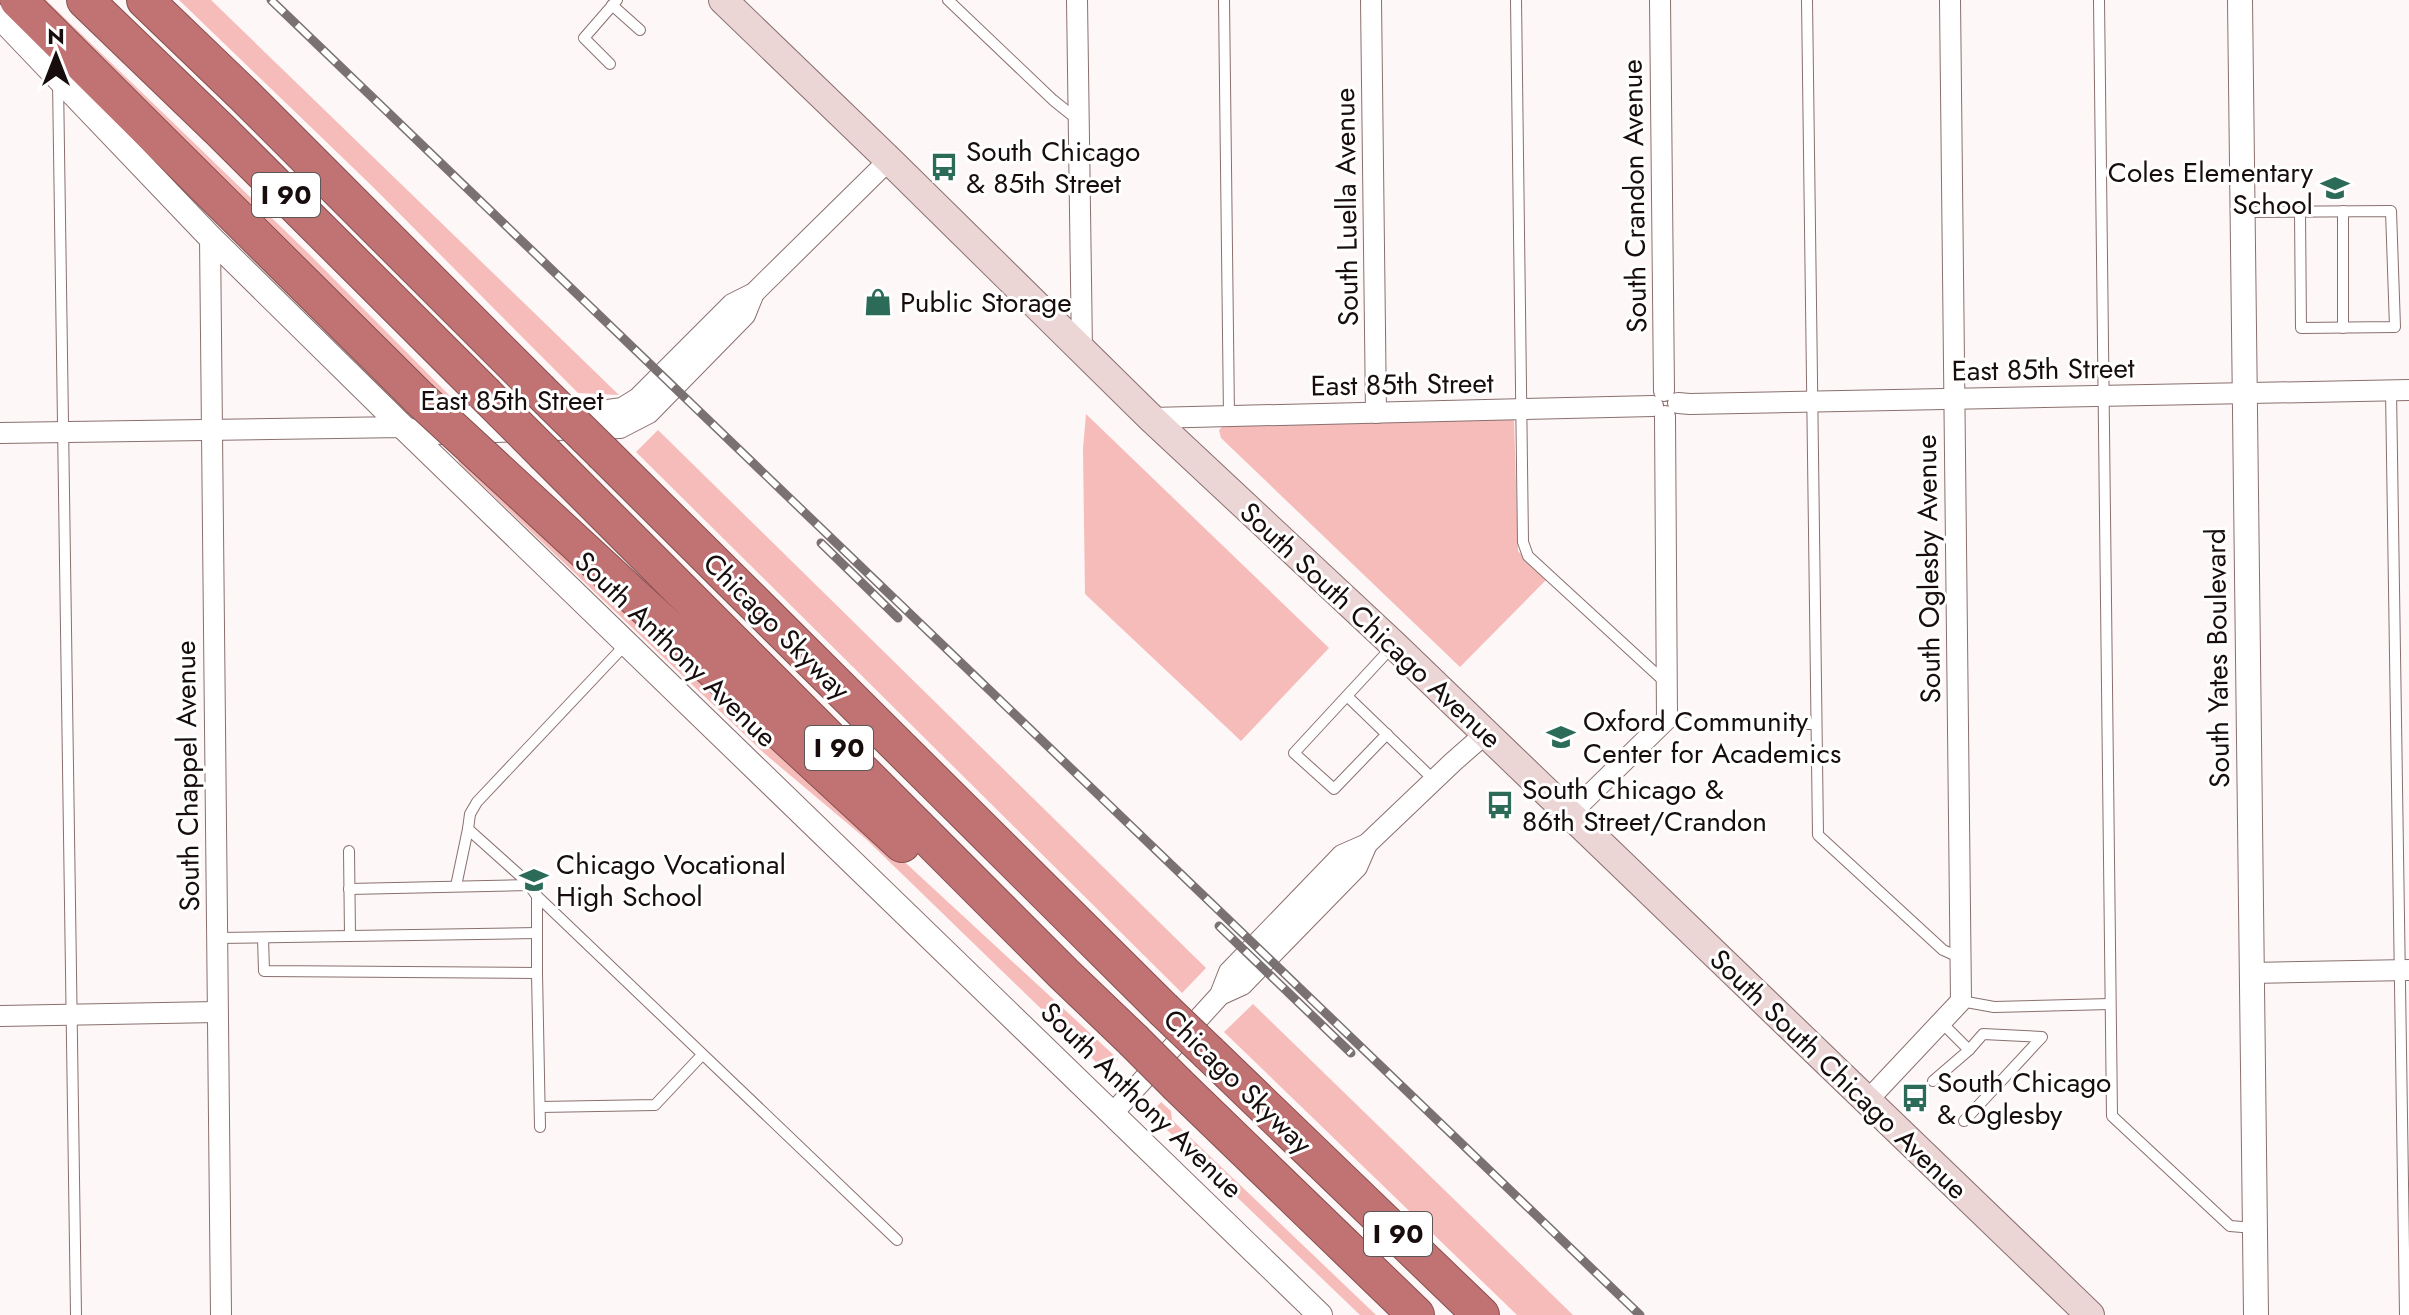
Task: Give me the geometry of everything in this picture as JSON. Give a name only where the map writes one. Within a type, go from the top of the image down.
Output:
[{"type":"highway","points":[[18,0],[411,412],[483,457],[920,861],[1006,945],[1064,974]]},
{"type":"highway","name":"Chicago Skyway","points":[[85,0],[220,130],[1064,974],[1416,1315]]},
{"type":"highway","name":"Chicago Skyway","points":[[145,0],[1163,1009],[1481,1315]]},
{"type":"main road","name":"South South Chicago Avenue","points":[[723,0],[1151,418],[1394,645],[2090,1315]]},
{"type":"street","points":[[1077,0],[1082,350]]},
{"type":"street","name":"South Luella Avenue","points":[[1371,0],[1376,413]]},
{"type":"street","name":"South Crandon Avenue","points":[[1660,0],[1667,719]]},
{"type":"street","name":"South Oglesby Avenue","points":[[1950,0],[1961,1001]]},
{"type":"street","name":"South Yates Boulevard","points":[[2240,0],[2256,1315]]},
{"type":"street","name":"South Anthony Avenue","points":[[0,17],[210,237],[411,412],[626,644],[1320,1315]]},
{"type":"street","name":"East 85th Street","points":[[0,433],[211,431],[411,412],[417,418],[622,408],[638,398],[732,304],[754,293],[889,160]]},
{"type":"street","name":"South Chappel Avenue","points":[[210,237],[221,1315]]},
{"type":"street","name":"East 85th Street","points":[[1151,418],[1665,404],[2400,390]]},
{"type":"street","points":[[1569,815],[1667,719]]},
{"type":"street","points":[[1113,1113],[1220,995],[1242,985],[1357,867],[1367,844],[1486,733]]},
{"type":"street","points":[[2251,973],[2405,970]]},
{"type":"street","points":[[1867,1101],[1961,1001]]},
{"type":"street","points":[[0,1016],[217,1012]]},
{"type":"lane","points":[[948,0],[1078,120]]},
{"type":"lane","points":[[1224,0],[1229,416]]},
{"type":"lane","points":[[1516,0],[1522,536],[1528,556],[1666,683]]},
{"type":"lane","points":[[1807,0],[1818,835],[1943,950],[1961,958]]},
{"type":"lane","points":[[2099,0],[2112,1116],[2230,1226],[2255,1228]]},
{"type":"lane","points":[[610,64],[584,38],[614,2],[640,30]]},
{"type":"lane","points":[[58,75],[76,1315]]},
{"type":"lane","points":[[2343,211],[2343,328]]},
{"type":"lane","points":[[2242,212],[2391,211],[2395,327],[2301,328],[2300,212]]},
{"type":"lane","points":[[2400,390],[2405,1315]]},
{"type":"lane","points":[[456,886],[470,814],[477,802],[626,644]]},
{"type":"lane","points":[[1387,734],[1334,789],[1294,753],[1394,645]]},
{"type":"lane","points":[[1347,696],[1434,780]]},
{"type":"lane","points":[[1667,719],[1691,724],[1815,724]]},
{"type":"lane","points":[[468,829],[897,1240]]},
{"type":"lane","points":[[349,851],[350,936]]},
{"type":"lane","points":[[349,889],[529,885]]},
{"type":"lane","points":[[537,896],[540,1127]]},
{"type":"lane","points":[[217,938],[537,933]]},
{"type":"lane","points":[[263,938],[264,971],[537,973]]},
{"type":"lane","points":[[1961,1001],[1994,1007],[2110,1004]]},
{"type":"lane","points":[[1941,1022],[1969,1050]]},
{"type":"lane","points":[[1933,1081],[1983,1034],[2042,1037],[1964,1121]]},
{"type":"lane","points":[[540,1107],[655,1105],[702,1055]]},
{"type":"shaded area","points":[[33,0],[46,0],[308,253],[450,396],[436,397]]},
{"type":"shaded area","points":[[179,0],[211,0],[619,395],[578,393],[372,186]]},
{"type":"shaded area","points":[[1086,414],[1329,648],[1241,741],[1085,594],[1083,449]]},
{"type":"shaded area","points":[[1514,419],[1518,551],[1546,580],[1460,667],[1221,438],[1219,430],[1225,424]]},
{"type":"shaded area","points":[[658,430],[1206,968],[1182,993],[636,452]]},
{"type":"shaded area","points":[[463,454],[1118,1059],[1110,1068],[1097,1063],[866,839],[765,754],[462,466],[458,461]]},
{"type":"shaded area","points":[[1253,1004],[1573,1315],[1517,1315],[1224,1032]]},
{"type":"shaded area","points":[[1161,1102],[1171,1111],[1172,1120],[1376,1315],[1360,1315],[1166,1129],[1153,1111]]},
{"type":"railway","points":[[271,0],[1640,1315]]},
{"type":"railway","points":[[821,543],[898,618]]},
{"type":"railway","points":[[1219,926],[1351,1053]]},
{"type":"place","name":"South Chicago & 85th Street","points":[[944,167]]},
{"type":"place","name":"Coles Elementary School","points":[[2335,188]]},
{"type":"place","name":"Public Storage","points":[[878,302]]},
{"type":"place","name":"Oxford Community Center for Academics","points":[[1561,737]]},
{"type":"place","name":"South Chicago & 86th Street/Crandon","points":[[1500,805]]},
{"type":"place","name":"Chicago Vocational High School","points":[[534,880]]},
{"type":"place","name":"South Chicago & Oglesby","points":[[1915,1098]]}]
